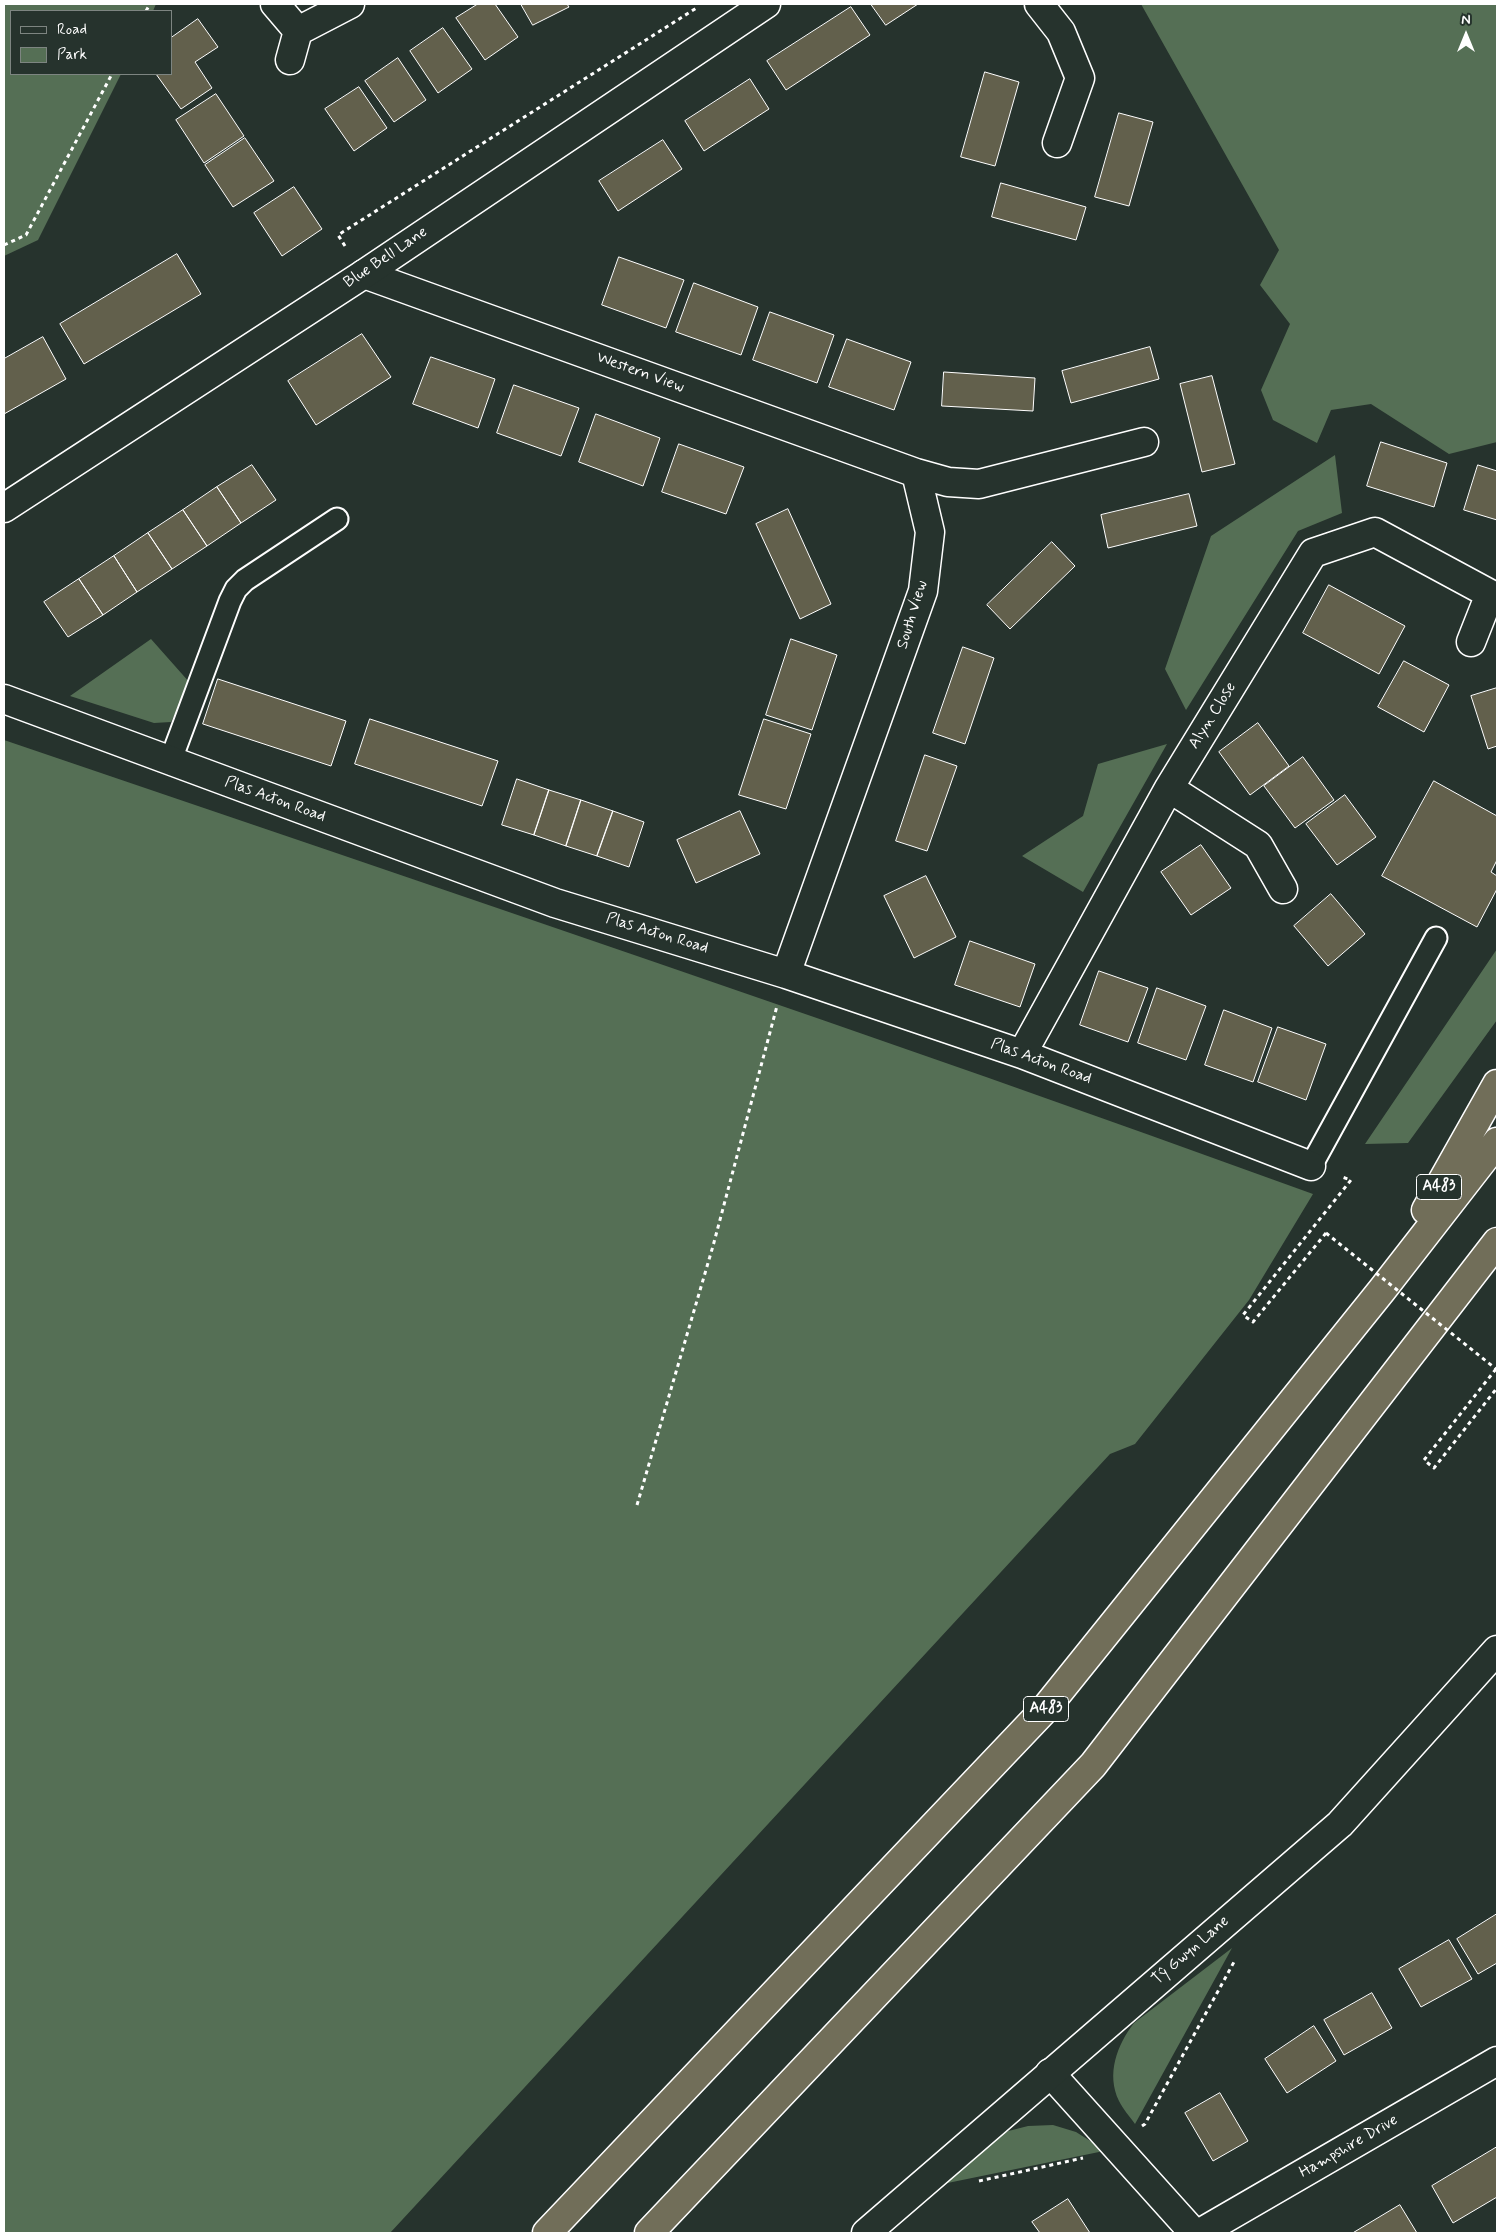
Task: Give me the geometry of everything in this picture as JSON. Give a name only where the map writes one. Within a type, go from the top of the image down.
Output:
[{"type":"highway","name":"A483","points":[[1382,1290],[1497,1084]]},
{"type":"highway","name":"A483","points":[[546,2233],[1045,1709],[1382,1290],[1497,1142]]},
{"type":"highway","points":[[649,2233],[1093,1765],[1497,1242]]},
{"type":"highway","points":[[1454,1299],[1497,1251]]},
{"type":"street","points":[[275,4],[298,31]]},
{"type":"street","points":[[290,60],[298,31],[350,4]]},
{"type":"street","name":"Blue Bell Lane","points":[[4,508],[364,274],[766,4]]},
{"type":"street","points":[[1039,4],[1061,32],[1080,78],[1057,143]]},
{"type":"street","name":"Western View","points":[[364,274],[916,473]]},
{"type":"street","points":[[916,473],[948,482],[979,484],[1144,442]]},
{"type":"street","name":"South View","points":[[786,974],[923,591],[930,532],[916,473]]},
{"type":"street","name":"Alyn Close","points":[[1022,1054],[1169,788],[1313,553],[1375,532],[1494,589],[1471,642]]},
{"type":"street","name":"Plas Acton Road","points":[[4,699],[555,903],[786,974],[1022,1054],[1311,1166]]},
{"type":"street","points":[[1169,788],[1258,844],[1283,889]]},
{"type":"street","name":"Tŷ Gwyn Lane","points":[[866,2233],[1050,2072],[1340,1824],[1497,1650]]},
{"type":"street","name":"Hampshire Drive","points":[[1200,2233],[1497,2061]]},
{"type":"street","points":[[1050,2072],[1194,2233]]},
{"type":"lane","points":[[170,762],[230,600],[236,589],[245,580],[337,519]]},
{"type":"lane","points":[[1311,1166],[1436,938]]},
{"type":"path","points":[[364,274],[338,235],[702,4]]},
{"type":"path","points":[[4,245],[26,235],[111,75]]},
{"type":"path","points":[[638,1505],[713,1246],[786,974]]},
{"type":"path","points":[[1351,1180],[1244,1315],[1254,1322],[1326,1233],[1496,1369],[1424,1460],[1434,1468],[1497,1388]]},
{"type":"path","points":[[975,2182],[1100,2154],[1145,2124],[1236,1958]]},
{"type":"green space","points":[[4,4],[156,4],[153,10],[10,10],[10,75],[120,75],[38,240],[4,256]]},
{"type":"green space","points":[[1141,4],[1497,4],[1497,442],[1449,454],[1371,404],[1331,410],[1317,443],[1273,420],[1261,390],[1290,324],[1260,285],[1279,250]]},
{"type":"green space","points":[[1335,455],[1342,513],[1298,531],[1186,710],[1165,669],[1211,536]]},
{"type":"green space","points":[[151,639],[190,683],[171,722],[154,723],[70,696]]},
{"type":"green space","points":[[4,740],[823,1020],[1313,1194],[1249,1300],[1135,1444],[1110,1454],[390,2233],[4,2233]]},
{"type":"green space","points":[[1167,744],[1083,892],[1022,856],[1083,816],[1098,764]]},
{"type":"green space","points":[[1497,949],[1497,1020],[1408,1143],[1365,1144]]},
{"type":"green space","points":[[1232,1948],[1135,2124],[1119,2101],[1115,2091],[1113,2081],[1118,2050],[1134,2023]]},
{"type":"green space","points":[[1053,2125],[1076,2132],[1103,2149],[1099,2152],[928,2187],[989,2136],[1028,2126]]},
{"type":"building","points":[[478,4],[495,4],[518,37],[485,60],[456,18]]},
{"type":"building","points":[[521,4],[567,4],[569,7],[533,25]]},
{"type":"building","points":[[871,4],[918,4],[886,25]]},
{"type":"building","points":[[851,7],[870,35],[786,90],[767,61]]},
{"type":"building","points":[[198,19],[218,47],[195,62],[212,88],[181,109],[157,75],[172,75],[172,37]]},
{"type":"building","points":[[443,28],[472,69],[438,93],[410,51]]},
{"type":"building","points":[[398,58],[426,100],[394,122],[365,81]]},
{"type":"building","points":[[985,72],[1019,82],[995,166],[961,157]]},
{"type":"building","points":[[750,79],[769,109],[704,151],[685,121]]},
{"type":"building","points":[[359,87],[387,128],[354,151],[325,109]]},
{"type":"building","points":[[216,94],[244,136],[204,163],[176,120]]},
{"type":"building","points":[[1119,113],[1153,122],[1129,206],[1095,197]]},
{"type":"building","points":[[245,138],[274,181],[233,207],[205,165]]},
{"type":"building","points":[[663,140],[682,169],[618,211],[599,181]]},
{"type":"building","points":[[1001,183],[1086,207],[1076,240],[992,217]]},
{"type":"building","points":[[294,187],[322,229],[282,256],[254,213]]},
{"type":"building","points":[[177,254],[201,294],[84,364],[60,324]]},
{"type":"building","points":[[619,257],[684,280],[666,328],[602,305]]},
{"type":"building","points":[[694,283],[758,307],[741,355],[676,332]]},
{"type":"building","points":[[770,312],[834,335],[817,383],[753,360]]},
{"type":"building","points":[[362,334],[391,377],[316,425],[288,381]]},
{"type":"building","points":[[43,337],[66,379],[4,414],[4,359]]},
{"type":"building","points":[[847,339],[911,362],[894,410],[829,387]]},
{"type":"building","points":[[1150,347],[1159,379],[1071,403],[1062,371]]},
{"type":"building","points":[[431,357],[495,379],[478,428],[413,404]]},
{"type":"building","points":[[944,372],[1035,378],[1033,411],[942,406]]},
{"type":"building","points":[[1212,376],[1235,464],[1202,472],[1180,384]]},
{"type":"building","points":[[514,385],[579,408],[561,456],[497,433]]},
{"type":"building","points":[[596,414],[660,438],[643,486],[579,462]]},
{"type":"building","points":[[1381,442],[1447,463],[1434,507],[1367,486]]},
{"type":"building","points":[[679,444],[744,467],[726,514],[662,492]]},
{"type":"building","points":[[252,465],[276,500],[241,523],[217,487]]},
{"type":"building","points":[[1478,465],[1497,471],[1497,520],[1464,510]]},
{"type":"building","points":[[217,487],[241,523],[207,546],[183,510]]},
{"type":"building","points":[[1189,494],[1197,526],[1108,548],[1101,515]]},
{"type":"building","points":[[788,509],[831,604],[800,619],[756,524]]},
{"type":"building","points":[[183,510],[207,546],[172,569],[148,533]]},
{"type":"building","points":[[148,533],[172,569],[137,592],[114,556]]},
{"type":"building","points":[[1052,542],[1075,566],[1010,629],[987,605]]},
{"type":"building","points":[[114,556],[137,592],[103,615],[79,579]]},
{"type":"building","points":[[79,579],[103,615],[68,637],[44,602]]},
{"type":"building","points":[[1329,585],[1405,626],[1379,674],[1303,633]]},
{"type":"building","points":[[791,639],[837,655],[812,730],[766,715]]},
{"type":"building","points":[[963,647],[994,658],[965,744],[933,733]]},
{"type":"building","points":[[1404,661],[1449,685],[1424,732],[1378,707]]},
{"type":"building","points":[[218,679],[346,721],[331,766],[203,724]]},
{"type":"building","points":[[1497,688],[1497,746],[1488,749],[1471,696]]},
{"type":"building","points":[[370,719],[498,761],[482,806],[355,764]]},
{"type":"building","points":[[764,719],[811,734],[786,809],[739,795]]},
{"type":"building","points":[[1258,723],[1289,766],[1250,795],[1219,752]]},
{"type":"building","points":[[925,755],[957,766],[927,851],[896,841]]},
{"type":"building","points":[[1303,757],[1334,800],[1295,828],[1264,786]]},
{"type":"building","points":[[517,779],[549,790],[534,835],[502,825]]},
{"type":"building","points":[[1434,781],[1497,816],[1497,860],[1491,872],[1497,876],[1497,889],[1477,927],[1382,876]]},
{"type":"building","points":[[549,790],[581,800],[566,846],[534,835]]},
{"type":"building","points":[[1345,795],[1376,837],[1337,865],[1306,824]]},
{"type":"building","points":[[581,800],[613,811],[597,856],[566,846]]},
{"type":"building","points":[[613,811],[644,822],[629,867],[597,856]]},
{"type":"building","points":[[740,811],[760,854],[696,883],[677,840]]},
{"type":"building","points":[[1201,845],[1231,888],[1191,915],[1161,872]]},
{"type":"building","points":[[926,876],[956,937],[914,958],[884,896]]},
{"type":"building","points":[[1331,894],[1365,934],[1328,966],[1294,926]]},
{"type":"building","points":[[970,941],[1035,964],[1020,1007],[955,985]]},
{"type":"building","points":[[1099,971],[1148,988],[1128,1042],[1080,1025]]},
{"type":"building","points":[[1157,988],[1206,1006],[1186,1060],[1138,1043]]},
{"type":"building","points":[[1224,1010],[1272,1028],[1253,1082],[1205,1065]]},
{"type":"building","points":[[1278,1027],[1326,1044],[1306,1100],[1258,1082]]},
{"type":"building","points":[[1497,1914],[1497,1963],[1478,1974],[1457,1939]]},
{"type":"building","points":[[1449,1940],[1472,1979],[1421,2007],[1399,1969]]},
{"type":"building","points":[[1372,1993],[1392,2028],[1344,2055],[1324,2020]]},
{"type":"building","points":[[1314,2026],[1336,2061],[1287,2093],[1265,2059]]},
{"type":"building","points":[[1220,2093],[1248,2141],[1213,2161],[1185,2113]]},
{"type":"building","points":[[1497,2147],[1497,2197],[1453,2223],[1432,2186]]},
{"type":"building","points":[[1068,2199],[1090,2233],[1040,2233],[1032,2222]]},
{"type":"building","points":[[1400,2205],[1417,2233],[1353,2233]]}]
